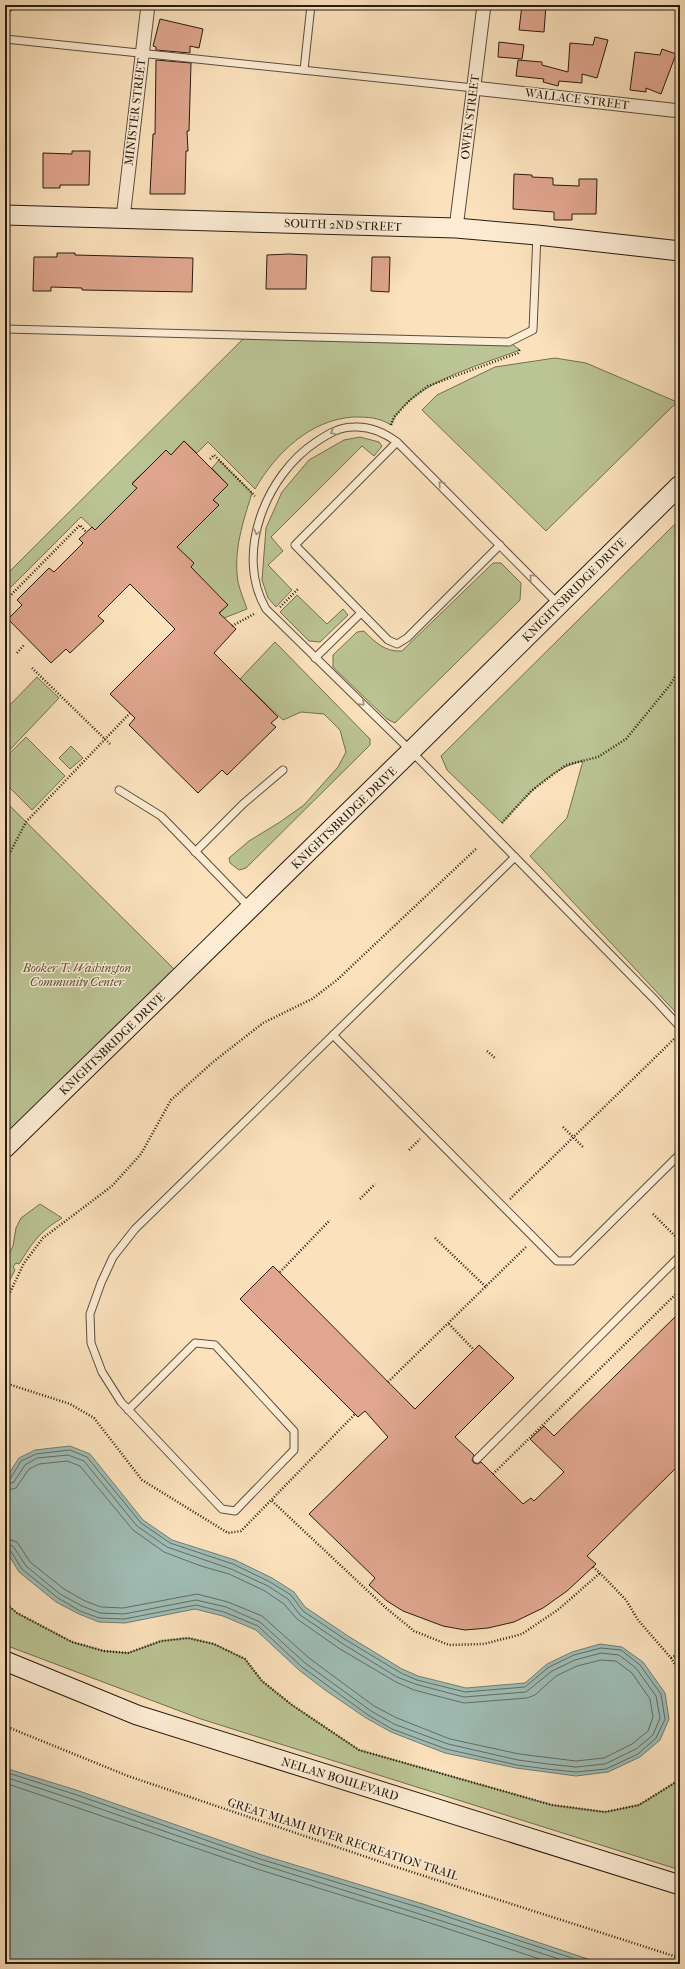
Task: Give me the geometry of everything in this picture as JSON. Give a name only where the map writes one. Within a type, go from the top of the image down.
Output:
[{"type":"street","name":"MINISTER STREET","points":[[123,218],[148,5]]},
{"type":"street","name":"OWEN STREET","points":[[456,228],[484,5]]},
{"type":"street","name":"WALLACE STREET","points":[[474,88],[680,111]]},
{"type":"street","name":"SOUTH 2ND STREET","points":[[5,215],[456,228],[537,234],[680,251]]},
{"type":"street","name":"KNIGHTSBRIDGE DRIVE","points":[[5,1148],[411,752],[680,485]]},
{"type":"street","name":"NEILAN BOULEVARD","points":[[5,1661],[137,1715],[680,1885]]},
{"type":"lane","points":[[5,11],[11,5]]},
{"type":"lane","points":[[304,70],[311,5]]},
{"type":"lane","points":[[5,39],[474,88]]},
{"type":"lane","points":[[5,329],[509,342],[533,330],[537,234]]},
{"type":"lane","points":[[559,605],[397,442],[377,430],[355,426],[333,430],[305,450],[286,469],[267,498],[255,538],[254,572],[259,597],[266,609],[515,857],[680,1027]]},
{"type":"lane","points":[[397,442],[295,545],[361,613],[388,640],[397,644],[407,638],[500,545]]},
{"type":"lane","points":[[315,658],[361,613]]},
{"type":"lane","points":[[195,852],[244,804],[283,770]]},
{"type":"lane","points":[[119,790],[161,816],[251,909]]},
{"type":"lane","points":[[128,1410],[195,1343],[215,1345],[294,1432],[294,1450],[235,1511],[222,1509],[128,1410],[102,1372],[91,1343],[90,1314],[100,1283],[113,1257],[135,1229],[515,857]]},
{"type":"lane","points":[[333,1035],[557,1261],[572,1261],[680,1154]]},
{"type":"lane","points":[[477,1459],[680,1256]]},
{"type":"path","points":[[387,435],[394,417],[410,400],[428,386],[518,353],[533,330]]},
{"type":"path","points":[[210,459],[214,455],[256,496]]},
{"type":"path","points":[[5,601],[80,525],[86,532]]},
{"type":"path","points":[[280,608],[299,588]]},
{"type":"path","points":[[232,626],[254,614]]},
{"type":"path","points":[[17,653],[24,645]]},
{"type":"path","points":[[32,668],[110,744]]},
{"type":"path","points":[[502,823],[531,791],[566,765],[598,757],[626,739],[670,685],[680,668]]},
{"type":"path","points":[[5,862],[26,822],[130,713]]},
{"type":"path","points":[[5,1303],[24,1263],[43,1238],[112,1186],[140,1154],[171,1100],[213,1062],[263,1024],[312,999],[337,980],[477,848]]},
{"type":"path","points":[[509,1199],[674,1039]]},
{"type":"path","points":[[487,1050],[496,1059]]},
{"type":"path","points":[[563,1127],[583,1148]]},
{"type":"path","points":[[409,1150],[420,1139]]},
{"type":"path","points":[[360,1199],[375,1184]]},
{"type":"path","points":[[653,1214],[680,1241]]},
{"type":"path","points":[[280,1272],[330,1220]]},
{"type":"path","points":[[435,1238],[487,1288]]},
{"type":"path","points":[[388,1382],[487,1288],[535,1239]]},
{"type":"path","points":[[493,1474],[680,1290]]},
{"type":"path","points":[[449,1324],[474,1350]]},
{"type":"path","points":[[272,1501],[386,1608],[414,1631],[449,1645],[484,1644],[522,1634],[559,1609],[600,1573]]},
{"type":"path","points":[[592,1568],[600,1573],[626,1600],[638,1620],[671,1658],[680,1673]]},
{"type":"path","points":[[5,1603],[17,1613],[72,1642],[104,1651],[128,1653],[162,1641],[188,1638],[214,1644],[245,1659],[262,1681],[292,1706],[359,1750],[552,1805],[605,1812],[639,1805],[676,1782],[680,1776]]},
{"type":"path","points":[[671,1658],[680,1653]]},
{"type":"path","name":"GREAT MIAMI RIVER RECREATION TRAIL","points":[[5,1726],[128,1776],[390,1865],[680,1958]]},
{"type":"green space","points":[[247,335],[509,342],[520,350],[466,370],[429,387],[412,398],[400,411],[391,425],[382,420],[363,417],[337,419],[322,424],[296,441],[284,451],[263,476],[255,489],[208,442],[197,453],[184,441],[171,455],[165,452],[132,483],[137,488],[95,530],[81,517],[5,593],[5,576]]},
{"type":"green space","points":[[555,358],[586,363],[677,402],[546,531],[422,410],[437,395],[495,367]]},
{"type":"green space","points":[[360,437],[379,442],[382,446],[374,456],[362,446],[271,537],[283,551],[268,565],[292,590],[276,607],[268,598],[262,580],[266,528],[282,492],[309,460],[344,440]]},
{"type":"green space","points":[[219,460],[252,493],[240,537],[237,559],[238,582],[247,609],[224,618],[219,614],[227,605],[169,545],[219,505],[213,500],[228,485],[212,468]]},
{"type":"green space","points":[[680,519],[680,1017],[530,856],[567,818],[583,761],[559,770],[548,777],[529,794],[502,823],[447,770],[441,756]]},
{"type":"green space","points":[[493,563],[501,563],[521,583],[520,600],[395,723],[387,719],[333,667],[333,655],[357,632],[364,631],[381,646],[391,650],[402,651]]},
{"type":"green space","points":[[297,595],[327,624],[343,609],[348,615],[320,642],[309,641],[280,612]]},
{"type":"green space","points":[[275,642],[370,739],[370,745],[246,868],[239,870],[230,863],[229,858],[249,841],[304,805],[338,767],[346,752],[340,730],[324,714],[301,712],[283,720],[240,679]]},
{"type":"green space","points":[[37,677],[59,698],[5,755],[5,710]]},
{"type":"green space","points":[[26,737],[65,776],[32,810],[5,783],[5,758]]},
{"type":"green space","points":[[71,746],[83,758],[70,769],[59,758]]},
{"type":"green space","name":"Booker T. Washington Community Center","points":[[5,801],[181,976],[5,1148]]},
{"type":"green space","points":[[40,1204],[62,1218],[42,1233],[33,1243],[19,1264],[16,1263],[13,1267],[15,1270],[5,1289],[5,1262],[13,1246],[16,1228],[21,1218]]},
{"type":"green space","points":[[5,1603],[17,1613],[72,1642],[104,1651],[128,1653],[161,1641],[188,1638],[214,1644],[245,1659],[262,1681],[292,1705],[359,1750],[552,1805],[605,1812],[639,1805],[676,1782],[680,1776],[680,1870],[201,1719],[5,1645]]},
{"type":"water","points":[[70,1446],[90,1454],[143,1520],[172,1540],[235,1560],[272,1578],[294,1592],[305,1607],[348,1636],[402,1669],[418,1676],[466,1688],[525,1683],[547,1664],[572,1652],[600,1644],[622,1647],[643,1662],[665,1693],[669,1719],[660,1740],[640,1757],[608,1772],[576,1776],[516,1768],[445,1753],[391,1732],[366,1718],[299,1670],[256,1630],[223,1616],[195,1609],[125,1623],[99,1622],[79,1614],[56,1602],[19,1572],[5,1549],[6,1478],[19,1458],[35,1450]]},
{"type":"water","points":[[5,1768],[76,1790],[262,1855],[423,1904],[603,1964],[5,1964]]},
{"type":"building","points":[[522,5],[546,5],[544,32],[519,30]]},
{"type":"building","points":[[160,19],[203,29],[199,48],[190,46],[190,53],[156,50],[156,47],[153,46]]},
{"type":"building","points":[[595,37],[608,40],[597,78],[582,74],[582,83],[559,81],[558,86],[543,82],[544,79],[516,76],[518,60],[542,62],[542,65],[568,72],[570,43],[593,45]]},
{"type":"building","points":[[499,42],[524,45],[522,59],[498,57]]},
{"type":"building","points":[[662,49],[676,54],[661,94],[646,88],[646,92],[630,90],[635,52],[660,55]]},
{"type":"building","points":[[156,60],[191,63],[185,194],[150,194],[153,134],[155,134]]},
{"type":"building","points":[[72,151],[90,151],[89,185],[60,185],[60,188],[43,188],[43,153],[72,154]]},
{"type":"building","points":[[514,174],[553,178],[553,185],[579,186],[579,179],[597,179],[596,214],[572,214],[572,220],[554,220],[554,212],[513,209]]},
{"type":"building","points":[[57,253],[75,253],[75,255],[193,258],[192,292],[82,290],[82,288],[51,287],[51,291],[33,291],[34,257],[57,257]]},
{"type":"building","points":[[267,255],[307,255],[306,289],[266,289]]},
{"type":"building","points":[[372,257],[390,257],[389,292],[371,291]]},
{"type":"building","points":[[184,441],[228,485],[213,500],[219,505],[177,547],[194,563],[191,567],[228,605],[219,613],[236,629],[214,653],[278,717],[271,723],[276,727],[227,775],[222,770],[198,793],[129,725],[135,718],[110,694],[175,629],[130,584],[98,616],[104,621],[70,653],[66,649],[51,663],[8,619],[22,605],[17,600],[49,568],[54,572],[83,543],[79,539],[92,527],[95,530],[137,488],[132,484],[166,450],[171,455]]},
{"type":"building","points":[[273,1266],[415,1409],[479,1345],[514,1378],[455,1437],[474,1455],[472,1460],[474,1463],[478,1464],[481,1462],[523,1504],[531,1498],[534,1501],[564,1472],[530,1439],[544,1426],[554,1436],[680,1312],[680,1464],[587,1556],[596,1564],[567,1591],[543,1608],[514,1622],[488,1628],[465,1630],[443,1626],[403,1611],[387,1601],[369,1585],[375,1578],[309,1514],[388,1437],[365,1411],[358,1417],[240,1299]]}]
